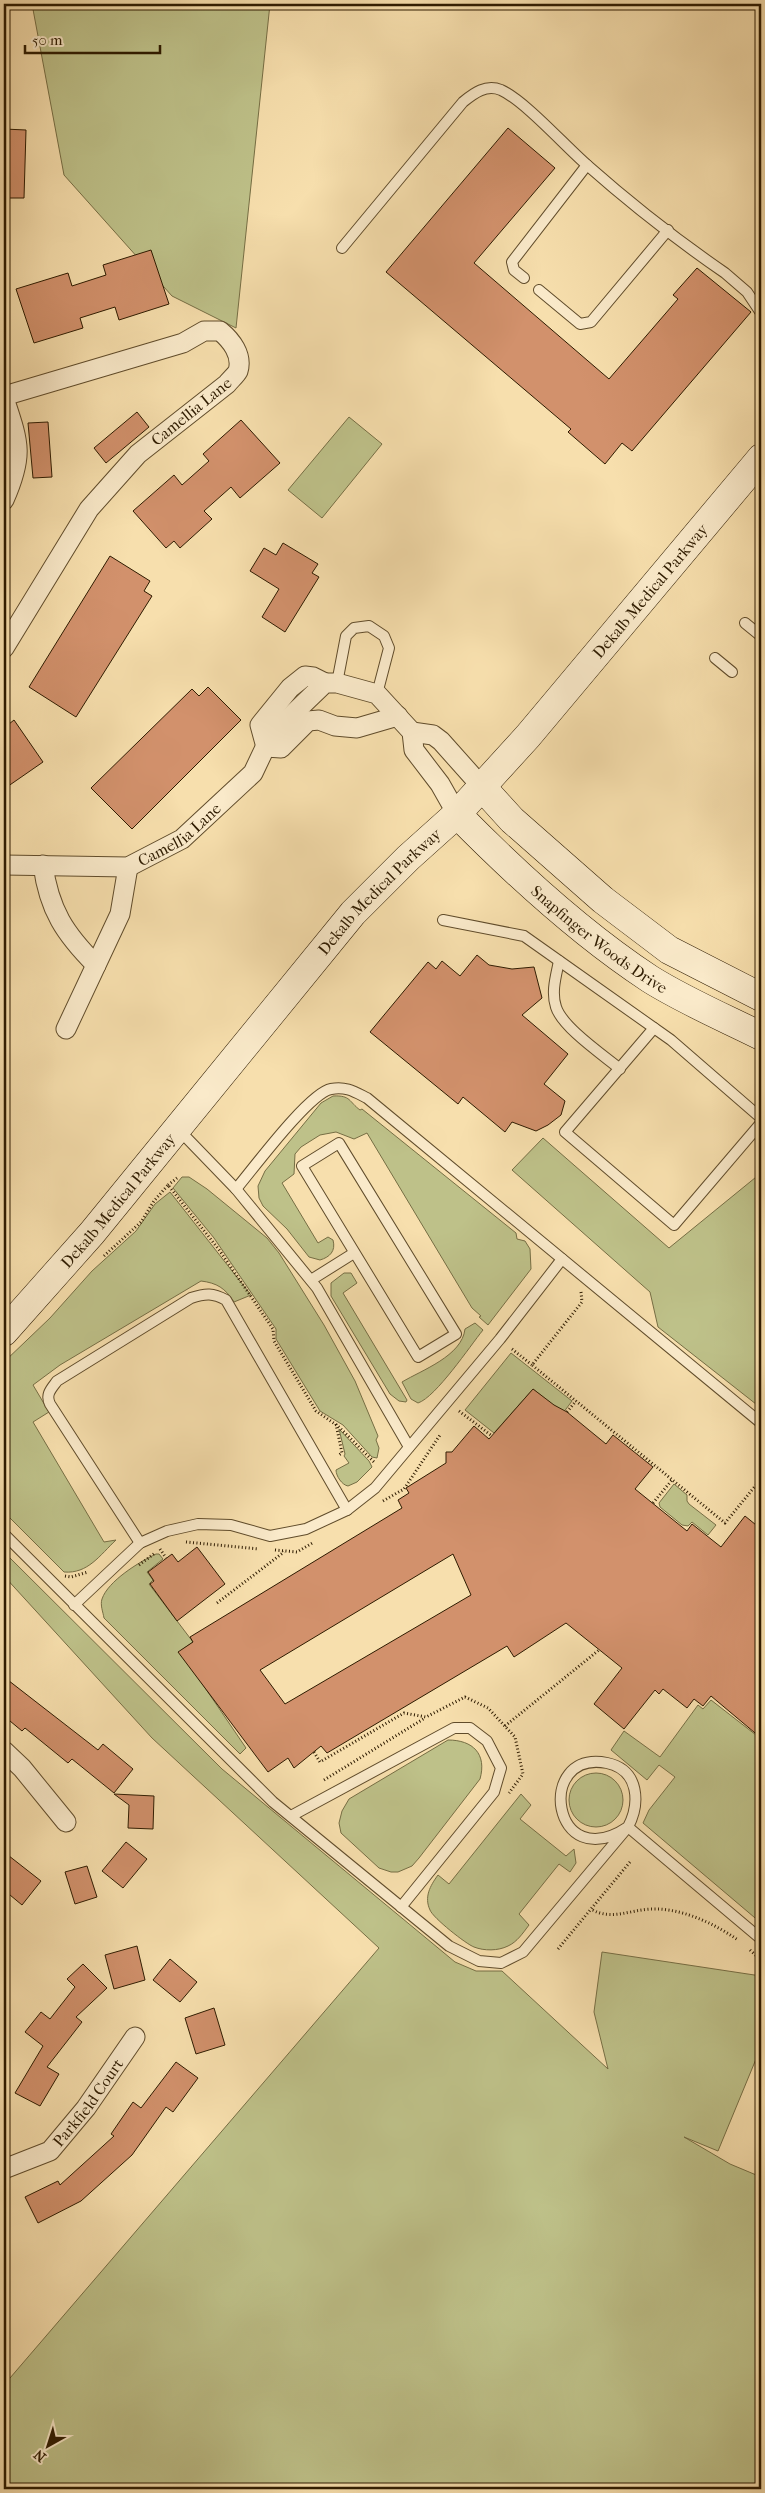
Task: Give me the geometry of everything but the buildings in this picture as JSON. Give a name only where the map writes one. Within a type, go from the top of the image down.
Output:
[{"type":"main road","name":"Dekalb Medical Parkway","points":[[4,1332],[92,1233],[353,913],[408,858],[457,814],[528,736],[761,458]]},
{"type":"main road","name":"Snapfinger Woods Drive","points":[[482,787],[512,820],[603,900],[670,950],[761,997]]},
{"type":"main road","name":"Snapfinger Woods Drive","points":[[457,814],[484,841],[581,927],[651,979],[761,1036]]},
{"type":"street","name":"Camellia Lane","points":[[4,500],[14,477],[18,457],[17,440],[4,397],[183,342],[204,331],[220,331],[231,340],[238,354],[238,371],[228,384],[138,454],[89,509],[4,648]]},
{"type":"street","name":"Camellia Lane","points":[[4,866],[128,867],[182,839],[253,773],[271,735],[296,709],[331,683]]},
{"type":"street","points":[[331,683],[377,694],[412,732],[414,750],[440,784],[457,814]]},
{"type":"street","points":[[296,709],[335,726],[357,728],[398,716]]},
{"type":"street","points":[[412,732],[434,735],[482,787]]},
{"type":"street","points":[[43,865],[47,890],[56,914],[72,941],[96,965]]},
{"type":"street","points":[[66,1029],[120,914],[128,867]]},
{"type":"street","points":[[4,1751],[22,1768],[66,1822]]},
{"type":"street","name":"Parkfield Court","points":[[4,2169],[50,2151],[86,2108],[135,2037]]},
{"type":"lane","points":[[342,248],[463,102],[477,91],[493,88],[508,95],[586,165],[747,292],[761,313]]},
{"type":"lane","points":[[524,278],[514,270],[512,262],[586,165]]},
{"type":"lane","points":[[539,290],[580,324],[591,322],[668,230]]},
{"type":"lane","points":[[745,622],[761,636]]},
{"type":"lane","points":[[331,683],[346,636],[354,628],[369,626],[384,636],[389,648],[377,694]]},
{"type":"lane","points":[[715,658],[732,672]]},
{"type":"lane","points":[[443,920],[524,936],[672,1040],[761,1118]]},
{"type":"lane","points":[[559,961],[554,990],[556,1008],[565,1022],[620,1068]]},
{"type":"lane","points":[[654,1028],[565,1132],[674,1225],[761,1123]]},
{"type":"lane","points":[[236,1189],[307,1104],[329,1089],[346,1088],[368,1098],[761,1423]]},
{"type":"lane","points":[[176,1128],[236,1189],[317,1288],[409,1447]]},
{"type":"lane","points":[[340,1143],[456,1334],[418,1357],[354,1252],[302,1166],[340,1143]]},
{"type":"lane","points":[[311,1280],[354,1252]]},
{"type":"lane","points":[[74,1605],[140,1543],[167,1530],[198,1524],[231,1525],[270,1536],[297,1532],[347,1510],[375,1488],[562,1259]]},
{"type":"lane","points":[[140,1543],[50,1404],[48,1399],[49,1391],[57,1381],[192,1298],[204,1294],[214,1294],[226,1300],[347,1510]]},
{"type":"lane","points":[[4,1534],[273,1802],[449,1946],[479,1961],[500,1964],[523,1952],[628,1827],[635,1814],[637,1802],[635,1790],[630,1778],[620,1769],[609,1764],[596,1762],[584,1764],[573,1771],[565,1781],[559,1802],[564,1820],[570,1827],[577,1834],[595,1840],[613,1837],[628,1827]]},
{"type":"lane","points":[[291,1816],[454,1728],[470,1728],[487,1741],[501,1768],[494,1792],[402,1907]]},
{"type":"lane","points":[[628,1827],[761,1939]]},
{"type":"path","points":[[168,1185],[177,1178]]},
{"type":"path","points":[[532,1365],[582,1302],[580,1286]]},
{"type":"path","points":[[506,1356],[518,1341]]},
{"type":"path","points":[[512,1349],[725,1523],[761,1480]]},
{"type":"path","points":[[567,1412],[576,1401]]},
{"type":"path","points":[[453,1418],[465,1404]]},
{"type":"path","points":[[459,1411],[492,1436]]},
{"type":"path","points":[[335,1424],[342,1453],[339,1455]]},
{"type":"path","points":[[404,1488],[441,1432]]},
{"type":"path","points":[[653,1503],[672,1480]]},
{"type":"path","points":[[160,1549],[166,1558]]},
{"type":"path","points":[[217,1603],[285,1551]]},
{"type":"path","points":[[63,1576],[81,1574],[93,1567]]},
{"type":"path","points":[[505,1726],[599,1650]]},
{"type":"path","points":[[318,1784],[426,1717],[465,1697],[488,1708],[515,1737],[523,1774],[506,1797]]},
{"type":"path","points":[[314,1752],[320,1762],[404,1713],[426,1717]]},
{"type":"path","points":[[558,1949],[630,1862]]},
{"type":"path","points":[[591,1910],[602,1916],[652,1909],[690,1915],[737,1939],[761,1960]]},
{"type":"green space","points":[[32,4],[270,4],[236,328],[172,296],[64,175]]},
{"type":"green space","points":[[349,417],[382,444],[322,518],[288,490]]},
{"type":"green space","points":[[333,1096],[347,1098],[360,1110],[362,1109],[516,1233],[517,1239],[525,1241],[530,1249],[531,1269],[488,1325],[472,1308],[367,1133],[354,1139],[336,1132],[320,1135],[301,1147],[295,1154],[294,1174],[282,1183],[318,1243],[328,1237],[333,1240],[333,1250],[327,1257],[320,1260],[309,1257],[287,1229],[263,1206],[259,1198],[258,1186],[265,1171],[321,1103]]},
{"type":"green space","points":[[543,1138],[669,1248],[761,1173],[761,1408],[658,1327],[650,1292],[512,1170]]},
{"type":"green space","points":[[182,1177],[189,1177],[207,1189],[267,1238],[279,1253],[324,1325],[355,1381],[378,1436],[376,1440],[379,1448],[377,1458],[372,1457],[343,1425],[320,1411],[276,1339],[276,1329],[214,1238],[173,1188]]},
{"type":"green space","points":[[170,1192],[251,1295],[234,1302],[220,1287],[201,1281],[60,1365],[33,1385],[49,1412],[33,1422],[104,1542],[116,1540],[87,1567],[72,1572],[64,1572],[4,1512],[4,1362],[50,1318],[92,1271],[136,1231],[155,1204]]},
{"type":"green space","points":[[344,1273],[351,1273],[357,1283],[343,1293],[407,1400],[406,1402],[399,1401],[390,1394],[331,1296],[331,1283]]},
{"type":"green space","points":[[475,1323],[483,1330],[443,1381],[425,1399],[418,1403],[411,1399],[402,1382],[449,1354],[457,1347],[465,1329]]},
{"type":"green space","points":[[511,1353],[572,1401],[563,1413],[533,1389],[494,1433],[465,1410]]},
{"type":"green space","points":[[339,1429],[369,1461],[372,1467],[357,1482],[348,1486],[342,1482],[336,1472],[336,1470],[349,1463],[344,1456]]},
{"type":"green space","points":[[674,1484],[687,1495],[689,1504],[716,1525],[708,1535],[692,1522],[688,1526],[682,1525],[660,1507],[659,1503]]},
{"type":"green space","points":[[4,1552],[222,1769],[455,1962],[476,1971],[502,1971],[608,2069],[594,2012],[602,1952],[761,1976],[761,2047],[718,2151],[684,2137],[730,2164],[761,2177],[761,2489],[4,2489],[4,2385],[379,1948],[152,1738],[4,1576]]},
{"type":"green space","points":[[159,1554],[163,1559],[147,1572],[153,1580],[149,1584],[193,1642],[180,1651],[246,1748],[240,1754],[104,1618],[101,1601],[105,1592],[117,1579],[133,1567]]},
{"type":"green space","points":[[711,1700],[756,1735],[761,1730],[761,1923],[643,1823],[649,1810],[675,1777],[659,1765],[647,1780],[611,1750],[624,1731],[660,1757],[698,1705],[703,1709]]},
{"type":"green space","points":[[448,1740],[465,1743],[476,1750],[481,1762],[480,1779],[412,1866],[398,1872],[379,1868],[341,1833],[339,1823],[342,1811],[349,1799]]},
{"type":"green space","points":[[596,1773],[606,1775],[615,1781],[621,1790],[623,1800],[621,1810],[615,1819],[606,1825],[596,1827],[586,1825],[577,1819],[571,1810],[569,1800],[571,1790],[577,1781],[586,1775]]},
{"type":"green space","points":[[521,1794],[531,1805],[520,1819],[566,1856],[574,1849],[576,1863],[570,1872],[559,1864],[519,1914],[529,1925],[520,1937],[508,1946],[500,1949],[487,1950],[478,1948],[457,1936],[432,1914],[428,1905],[429,1892],[438,1875],[449,1884]]}]
